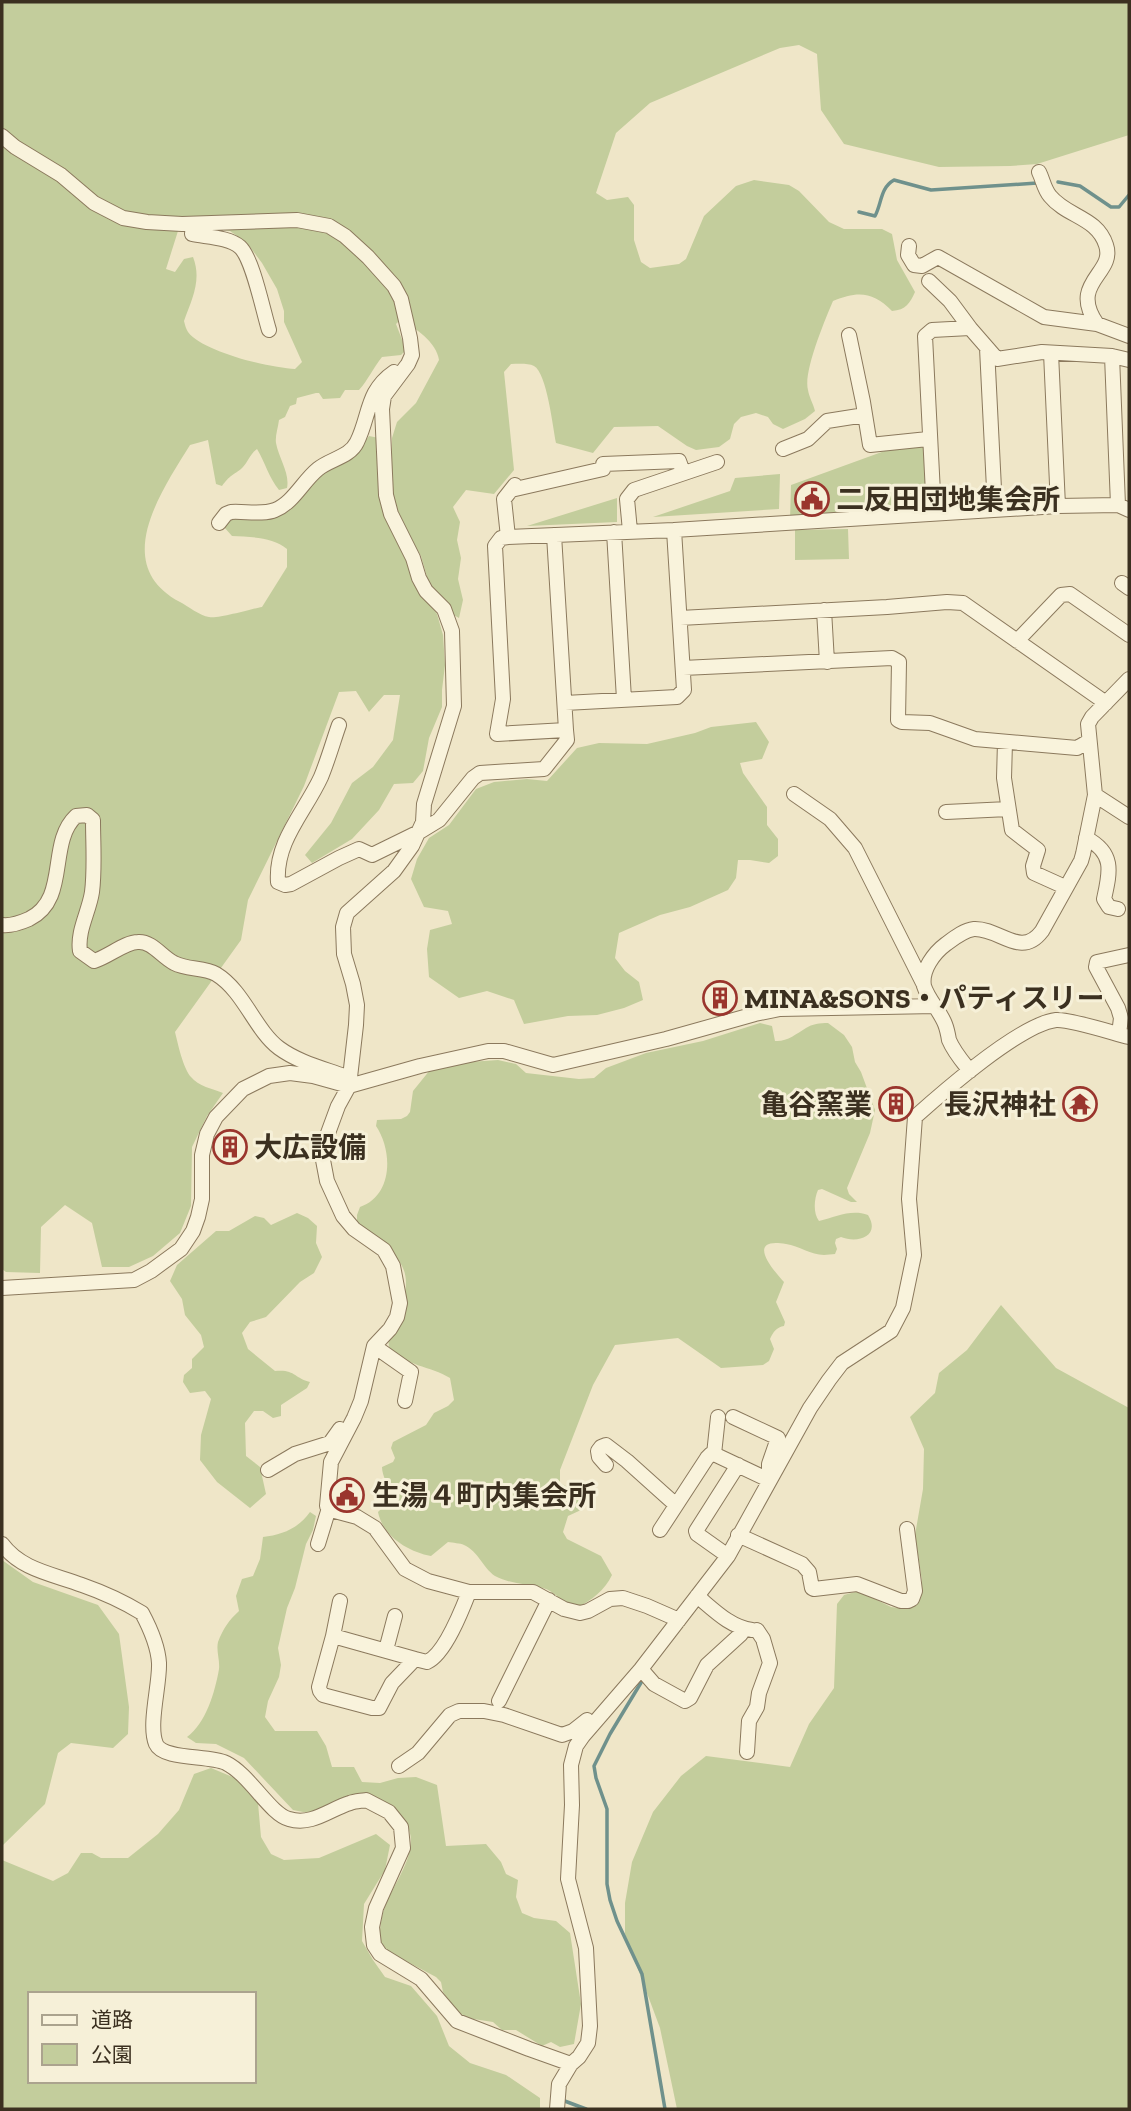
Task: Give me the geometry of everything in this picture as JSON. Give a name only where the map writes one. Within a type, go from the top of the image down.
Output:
[{"type":"street","points":[[2,136],[61,175],[94,203],[123,218],[193,224],[297,220],[329,226],[345,236],[385,276],[401,299],[412,355],[384,396],[382,410],[386,495],[391,514],[413,558],[419,578],[426,591],[444,609],[452,631],[454,706],[424,804],[423,822],[412,846],[394,870],[347,914],[343,927],[344,954],[357,1005],[356,1025],[349,1086],[338,1106],[324,1144],[323,1160],[327,1181],[343,1216],[354,1229],[384,1250],[393,1265],[400,1303],[397,1317],[390,1329],[374,1346],[364,1392],[331,1462],[329,1508],[318,1544]]},
{"type":"street","points":[[1039,172],[1048,195],[1057,204],[1095,226],[1107,248],[1107,257],[1088,291],[1087,305],[1097,324]]},
{"type":"street","points":[[193,224],[192,234],[232,242],[242,248],[252,271],[269,330]]},
{"type":"street","points":[[909,246],[908,254],[914,265],[922,266],[938,257],[1044,317],[1097,324],[1129,336]]},
{"type":"street","points":[[929,281],[950,301],[997,359],[1042,352],[1112,356],[1129,360]]},
{"type":"street","points":[[934,513],[925,336],[932,330],[971,328]]},
{"type":"street","points":[[849,335],[870,445],[930,440]]},
{"type":"street","points":[[987,348],[995,509]]},
{"type":"street","points":[[1051,353],[1058,506]]},
{"type":"street","points":[[566,730],[497,734],[503,699],[495,546],[501,538],[674,530],[995,509],[1058,506],[1124,508],[1112,356]]},
{"type":"street","points":[[219,523],[231,512],[274,511],[317,469],[347,454],[358,441],[374,393],[387,376],[396,371],[401,372]]},
{"type":"street","points":[[783,449],[808,439],[827,421],[865,415]]},
{"type":"street","points":[[508,537],[504,499],[514,485],[604,468],[603,464],[679,461],[683,472]]},
{"type":"street","points":[[630,531],[627,499],[634,490],[717,462]]},
{"type":"street","points":[[565,703],[677,697],[684,690],[674,530]]},
{"type":"street","points":[[614,532],[624,699]]},
{"type":"street","points":[[339,725],[321,777],[290,827],[277,872],[278,882],[285,885],[359,849],[372,855],[439,820],[480,773],[544,769],[567,740],[554,535]]},
{"type":"street","points":[[1017,641],[1061,595],[1070,594],[1129,635]]},
{"type":"street","points":[[680,618],[947,601],[963,603],[1106,703]]},
{"type":"street","points":[[824,610],[827,662]]},
{"type":"street","points":[[683,668],[892,659],[899,662],[898,720],[902,722],[930,723],[975,739],[1077,748],[1089,741]]},
{"type":"street","points":[[924,985],[929,962],[942,947],[971,929],[989,930],[1014,942],[1035,940],[1042,931],[1093,841],[1095,795],[1088,728],[1090,720],[1129,681]]},
{"type":"street","points":[[1005,742],[1004,778],[1014,833],[1038,850],[1033,866],[1034,873],[1065,887]]},
{"type":"street","points":[[794,794],[830,819],[855,848],[946,1025],[955,1053],[970,1071]]},
{"type":"street","points":[[1095,795],[1129,817]]},
{"type":"street","points":[[946,813],[1008,809]]},
{"type":"street","points":[[2,925],[26,920],[42,910],[56,882],[63,831],[76,816],[87,815],[93,820],[92,890],[79,937],[80,951],[93,961],[105,958],[133,942],[142,941],[174,964],[214,972],[247,1006],[279,1048],[344,1076],[349,1086]]},
{"type":"street","points":[[1093,841],[1112,856],[1117,866],[1117,877]]},
{"type":"street","points":[[1093,841],[1105,855],[1110,873],[1104,902],[1118,909]]},
{"type":"street","points":[[556,2109],[559,2084],[570,2064],[579,2057],[588,2043],[590,2026],[586,1948],[568,1879],[571,1765],[576,1746],[641,1669],[728,1556],[810,1408],[829,1380],[842,1363],[891,1331],[903,1308],[914,1255],[909,1199],[915,1117],[1004,1046],[1043,1023],[1059,1020],[1124,1036],[1121,1018],[1124,1006],[1096,967],[1097,962],[1129,955]]},
{"type":"street","points":[[2,1288],[134,1280],[181,1249],[193,1231],[202,1199],[202,1155],[207,1134],[216,1117],[231,1099],[243,1089],[273,1074],[313,1076],[349,1086],[488,1051],[504,1051],[553,1065],[780,1009],[935,1006]]},
{"type":"street","points":[[374,1346],[417,1373],[405,1401]]},
{"type":"street","points":[[268,1470],[295,1454],[330,1443],[357,1397],[364,1392]]},
{"type":"street","points":[[660,1530],[706,1458],[713,1454],[726,1417],[778,1438],[769,1464],[769,1480]]},
{"type":"street","points":[[606,1465],[598,1454],[603,1445],[609,1446],[676,1505]]},
{"type":"street","points":[[713,1454],[769,1480]]},
{"type":"street","points":[[728,1556],[696,1531],[737,1465]]},
{"type":"street","points":[[329,1508],[357,1517],[375,1528],[405,1569],[419,1578],[456,1590],[533,1592],[564,1609],[580,1613],[610,1599],[622,1598],[647,1605],[679,1620]]},
{"type":"street","points":[[738,1535],[802,1564],[809,1572],[814,1589],[857,1584],[901,1601],[908,1601],[912,1599],[915,1591],[907,1529]]},
{"type":"street","points":[[2,1544],[8,1553],[30,1568],[85,1586],[142,1613],[156,1645],[159,1663],[154,1733],[156,1745],[164,1753],[224,1762],[243,1773],[275,1810],[288,1819],[314,1819],[349,1803],[366,1800],[389,1812],[401,1827],[404,1847],[376,1908],[372,1927],[374,1945],[380,1954],[421,1979],[457,2021],[570,2064]]},
{"type":"street","points":[[333,1636],[427,1662],[437,1656],[469,1592]]},
{"type":"street","points":[[697,1597],[727,1620],[754,1629],[763,1639],[770,1662],[757,1707],[749,1721],[747,1752]]},
{"type":"street","points":[[499,1701],[550,1600]]},
{"type":"street","points":[[340,1601],[319,1690],[323,1695],[379,1708],[392,1683],[415,1659]]},
{"type":"street","points":[[386,1650],[395,1616]]},
{"type":"street","points":[[641,1669],[654,1684],[665,1691],[685,1700],[691,1698],[707,1665],[741,1634],[754,1629]]},
{"type":"street","points":[[399,1766],[418,1753],[450,1715],[458,1711],[484,1711],[504,1715],[562,1735],[580,1727],[602,1705],[608,1707]]},
{"type":"green space","points":[[2,2],[1129,2],[1129,135],[1037,164],[939,167],[844,144],[821,110],[817,54],[799,45],[780,48],[650,103],[616,133],[596,193],[607,200],[628,197],[634,205],[634,240],[641,262],[650,268],[679,264],[686,259],[704,216],[736,186],[754,180],[789,185],[799,191],[829,222],[844,229],[882,229],[892,234],[897,260],[915,292],[907,305],[892,311],[871,296],[857,294],[833,301],[816,346],[807,382],[815,411],[783,429],[773,424],[768,417],[756,413],[741,417],[734,424],[730,439],[719,447],[696,450],[658,426],[614,427],[593,453],[556,443],[546,389],[539,371],[532,365],[511,364],[504,372],[514,470],[494,494],[466,490],[453,507],[460,522],[457,540],[461,558],[458,579],[463,600],[459,618],[450,613],[449,603],[429,584],[421,556],[398,517],[392,491],[392,438],[397,422],[416,403],[439,360],[430,342],[412,327],[399,321],[396,324],[406,350],[401,355],[382,357],[359,390],[345,390],[340,398],[323,399],[316,393],[297,398],[296,404],[290,406],[285,417],[279,420],[276,443],[286,471],[287,488],[279,490],[257,449],[243,467],[222,486],[216,484],[208,440],[190,445],[156,506],[148,527],[145,548],[148,568],[159,587],[198,613],[213,617],[262,607],[287,567],[287,549],[268,540],[232,536],[224,527],[226,521],[234,517],[267,517],[284,513],[318,476],[359,449],[369,436],[379,438],[413,583],[437,614],[443,635],[445,665],[442,707],[429,738],[423,771],[413,783],[394,784],[379,810],[352,839],[312,863],[305,855],[331,823],[352,783],[373,767],[393,740],[400,695],[384,695],[369,712],[356,691],[339,692],[304,786],[248,900],[241,940],[175,1032],[183,1062],[191,1077],[202,1085],[223,1093],[207,1116],[192,1147],[191,1206],[180,1233],[153,1256],[129,1267],[102,1267],[92,1223],[65,1205],[41,1227],[40,1273],[6,1272],[2,1269]],"holes":[[[207,227],[230,231],[247,243],[277,289],[284,311],[284,322],[302,362],[295,369],[270,366],[222,352],[196,339],[187,330],[184,321],[193,297],[196,265],[193,257],[184,259],[175,272],[166,269],[178,231]]]},
{"type":"green space","points":[[928,441],[929,510],[790,520],[791,485],[901,445]]},
{"type":"green space","points":[[780,474],[779,509],[653,517],[730,491],[735,478]]},
{"type":"green space","points":[[617,498],[617,522],[527,526]]},
{"type":"green space","points":[[848,529],[849,559],[795,560],[795,530]]},
{"type":"green space","points":[[756,722],[769,742],[762,759],[740,763],[743,773],[767,807],[767,825],[778,839],[778,856],[769,863],[738,860],[736,878],[728,890],[619,933],[615,958],[625,971],[639,982],[643,1000],[597,1015],[568,1016],[524,1024],[514,1000],[487,991],[459,998],[429,977],[427,949],[430,930],[452,924],[448,911],[424,907],[411,879],[417,859],[429,838],[449,825],[476,789],[494,782],[527,779],[547,781],[577,748],[599,743],[647,744],[711,727]]},
{"type":"green space","points":[[760,1023],[772,1026],[775,1041],[779,1041],[811,1026],[828,1023],[844,1035],[852,1047],[855,1062],[875,1110],[870,1133],[847,1188],[857,1202],[822,1189],[818,1190],[815,1210],[819,1221],[850,1213],[868,1215],[872,1228],[870,1233],[860,1239],[836,1239],[835,1254],[819,1255],[786,1244],[767,1245],[765,1256],[784,1282],[776,1302],[785,1322],[784,1326],[771,1336],[774,1349],[769,1361],[763,1365],[721,1368],[678,1338],[615,1345],[593,1385],[560,1470],[560,1483],[581,1494],[583,1502],[581,1510],[568,1516],[563,1532],[567,1539],[601,1556],[612,1575],[601,1590],[587,1602],[576,1608],[547,1590],[501,1579],[491,1573],[473,1551],[462,1544],[448,1542],[431,1556],[398,1542],[385,1529],[378,1512],[389,1497],[382,1467],[393,1462],[395,1458],[391,1448],[393,1442],[426,1425],[434,1413],[454,1400],[450,1378],[402,1358],[389,1347],[390,1333],[405,1295],[404,1269],[390,1250],[357,1223],[360,1207],[379,1193],[387,1172],[385,1148],[376,1126],[377,1120],[401,1119],[407,1116],[413,1091],[430,1070],[455,1063],[498,1060],[516,1064],[526,1073],[594,1078],[606,1068],[646,1053],[703,1041]]},
{"type":"green space","points":[[297,1213],[317,1226],[316,1243],[322,1257],[314,1273],[300,1282],[266,1317],[250,1322],[242,1333],[248,1349],[275,1371],[291,1373],[310,1382],[307,1388],[281,1405],[281,1416],[273,1418],[263,1411],[254,1411],[245,1423],[246,1456],[260,1467],[266,1494],[250,1508],[217,1482],[200,1460],[201,1435],[211,1399],[205,1391],[190,1393],[183,1382],[184,1375],[192,1368],[192,1359],[204,1347],[201,1335],[185,1315],[182,1299],[170,1281],[177,1265],[216,1231],[229,1231],[255,1216],[264,1218],[271,1225]]},
{"type":"green space","points":[[1001,1305],[1056,1368],[1129,1408],[1129,2109],[677,2109],[660,2028],[625,1934],[625,1903],[632,1862],[653,1812],[681,1776],[706,1756],[790,1767],[809,1724],[834,1688],[837,1604],[844,1595],[859,1591],[891,1607],[905,1609],[915,1604],[921,1595],[922,1581],[915,1535],[923,1489],[924,1449],[910,1417],[935,1393],[939,1373],[967,1350]]},
{"type":"green space","points":[[310,1512],[316,1516],[313,1530],[306,1544],[287,1608],[278,1648],[281,1665],[279,1677],[268,1701],[265,1717],[275,1731],[317,1731],[326,1746],[332,1767],[354,1767],[362,1782],[380,1783],[416,1777],[437,1785],[446,1846],[486,1844],[501,1862],[506,1874],[518,1880],[516,1897],[522,1913],[534,1918],[556,1921],[570,1933],[581,2004],[574,2044],[560,2047],[551,2042],[542,2046],[516,2030],[502,2030],[493,2022],[467,2018],[457,2011],[436,1977],[387,1951],[379,1942],[384,1909],[406,1864],[411,1842],[405,1822],[395,1812],[376,1798],[308,1813],[293,1810],[244,1758],[216,1744],[196,1743],[187,1737],[199,1724],[209,1706],[219,1669],[218,1642],[239,1611],[236,1596],[242,1579],[253,1576],[260,1559],[263,1537],[290,1530]]},
{"type":"green space","points":[[2,1560],[33,1582],[98,1605],[119,1634],[129,1707],[128,1734],[113,1748],[71,1743],[58,1753],[45,1804],[2,1846]]},
{"type":"green space","points":[[211,1768],[235,1778],[258,1803],[261,1837],[271,1854],[284,1860],[319,1858],[376,1834],[390,1845],[385,1870],[364,1904],[362,1941],[385,1977],[411,1986],[437,2016],[449,2046],[470,2063],[506,2075],[540,2098],[540,2109],[2,2109],[2,1860],[53,1881],[68,1873],[81,1853],[92,1853],[101,1858],[128,1858],[158,1834],[179,1810],[194,1774]]},
{"type":"waterway","points":[[859,212],[875,216],[884,191],[894,180],[931,190],[1037,183]]},
{"type":"waterway","points":[[1058,182],[1080,186],[1111,207],[1119,207],[1129,195]]},
{"type":"waterway","points":[[642,1681],[594,1766],[607,1809],[607,1884],[610,1900],[642,1974],[665,2109]]},
{"type":"waterway","points":[[562,2100],[586,2109]]},
{"type":"place","name":"二反田団地集会所","points":[[812,499]]},
{"type":"place","name":"MINA&SONS・パティスリー","points":[[720,998]]},
{"type":"place","name":"亀谷窯業","points":[[896,1104]]},
{"type":"place","name":"長沢神社","points":[[1080,1104]]},
{"type":"place","name":"大広設備","points":[[230,1147]]},
{"type":"place","name":"生湯４町内集会所","points":[[347,1495]]}]
